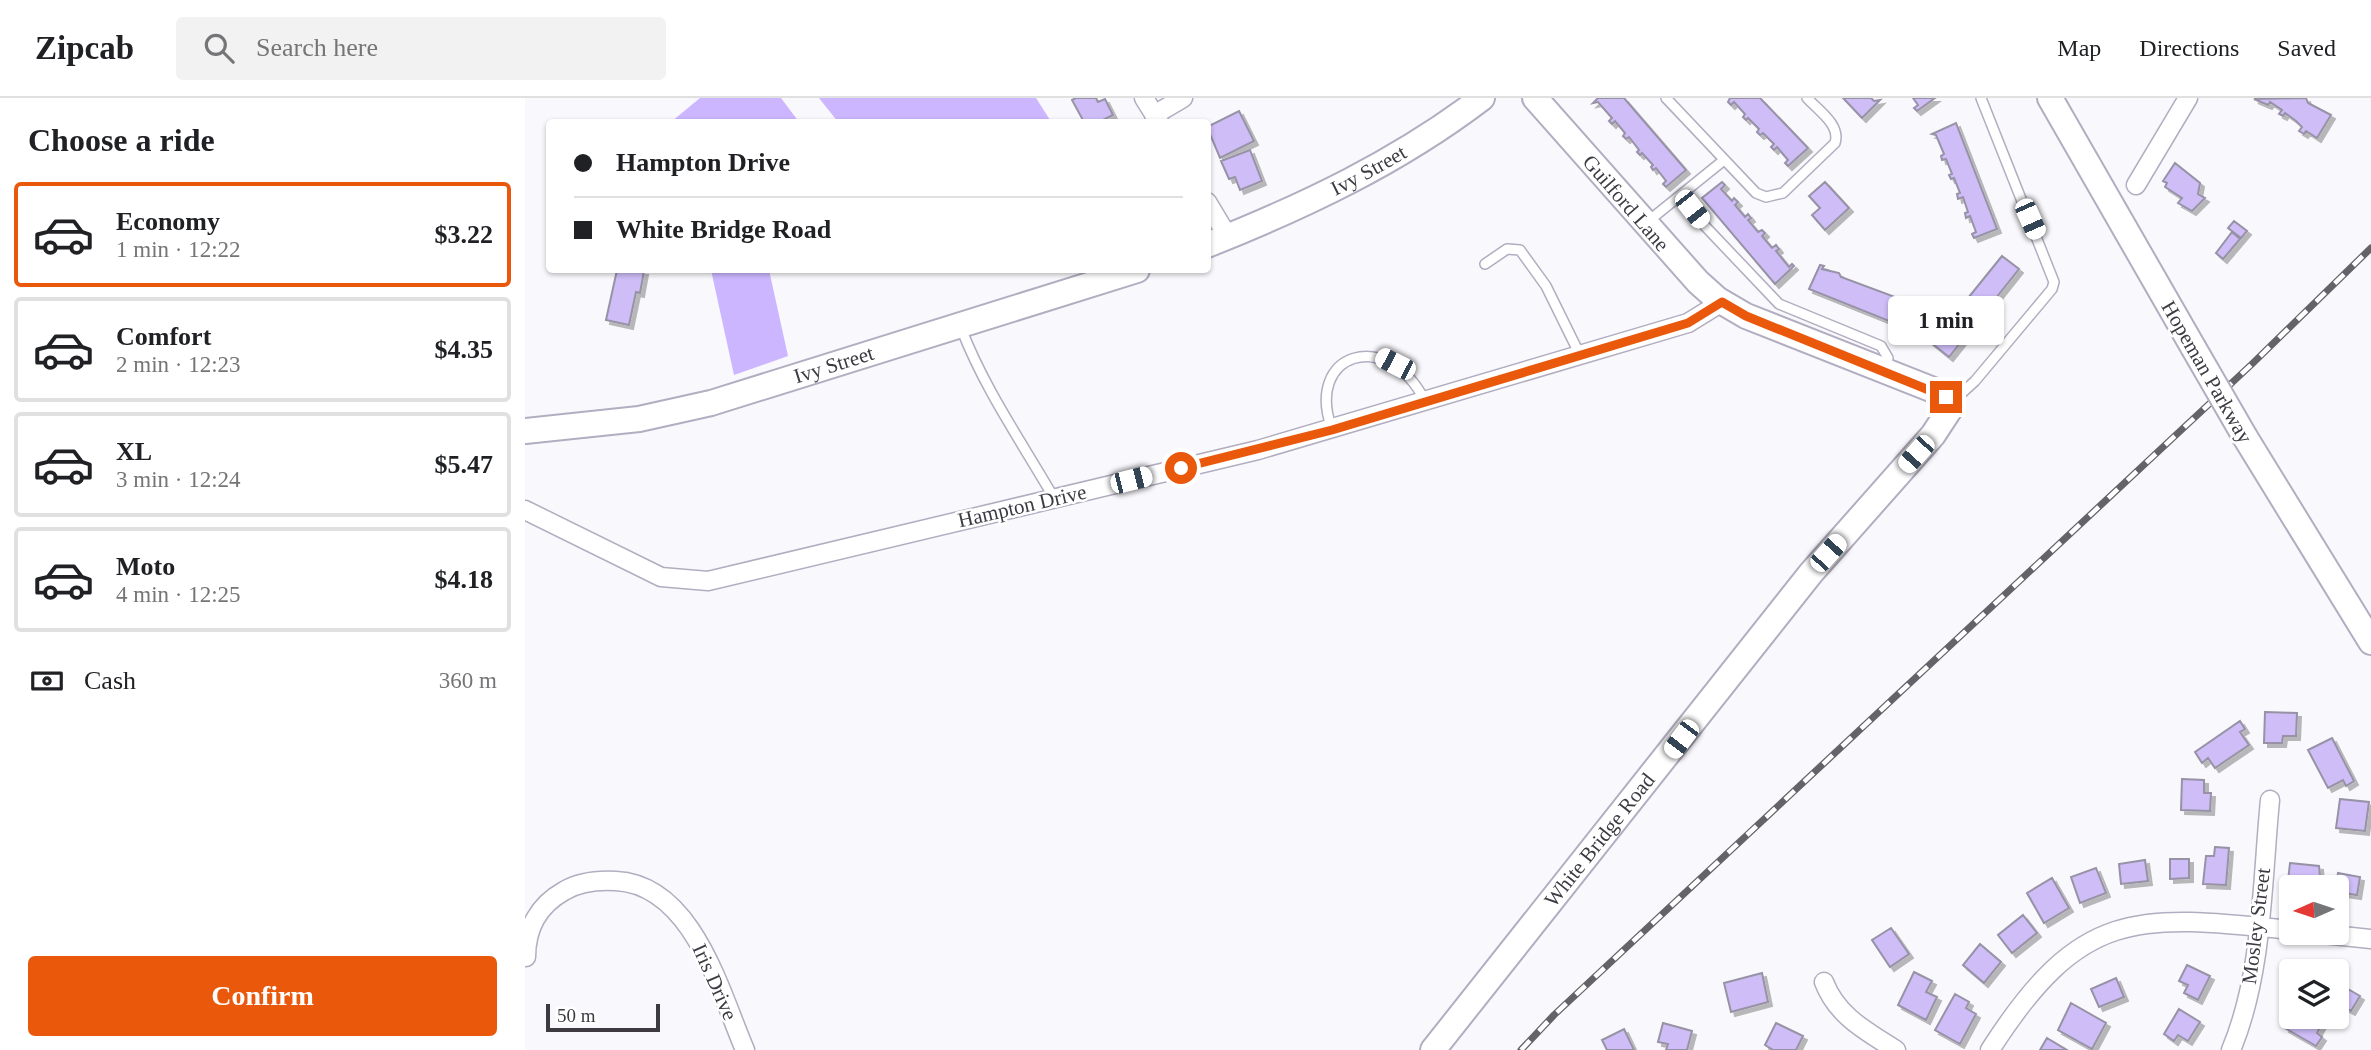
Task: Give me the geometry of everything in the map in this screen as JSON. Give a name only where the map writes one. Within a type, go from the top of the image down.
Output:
[{"type":"main road","name":"Ivy Street","points":[[1218,241],[1278,218],[1378,168],[1482,98]]},
{"type":"main road","name":"Guilford Lane","points":[[1535,98],[1698,282],[1722,302]]},
{"type":"main road","name":"Hopeman Parkway","points":[[2050,98],[2245,437],[2371,642]]},
{"type":"main road","name":"Ivy Street","points":[[525,431],[639,419],[711,403],[1128,273]]},
{"type":"main road","points":[[1722,302],[1746,316],[1941,393],[1950,404]]},
{"type":"main road","name":"White Bridge Road","points":[[1433,1050],[1786,603],[1933,435],[1948,415],[1950,404]]},
{"type":"street","points":[[1145,98],[1157,119],[1183,98]]},
{"type":"street","points":[[2136,185],[2189,98]]},
{"type":"street","points":[[1211,216],[1218,241]]},
{"type":"street","name":"Hampton Drive","points":[[525,510],[661,577],[708,580],[1332,430],[1688,323],[1722,302]]},
{"type":"street","name":"Mosley Street","points":[[2231,1050],[2244,1010],[2257,927],[2270,800]]},
{"type":"street","name":"Iris Drive","points":[[526,957],[529,932],[536,917],[555,896],[569,888],[603,880],[639,886],[668,904],[702,946],[745,1050]]},
{"type":"street","points":[[1990,1050],[2019,1007],[2055,966],[2097,937],[2129,926],[2166,921],[2279,929]]},
{"type":"street","points":[[2349,937],[2371,939]]},
{"type":"street","points":[[1825,982],[1837,1007],[1849,1019],[1896,1050]]},
{"type":"lane","points":[[1666,98],[1756,193],[1766,197],[1783,193],[1835,143],[1836,129],[1807,98]]},
{"type":"lane","points":[[1950,404],[1975,381],[2052,289],[2054,282],[1981,98]]},
{"type":"lane","points":[[1645,224],[1724,160]]},
{"type":"lane","points":[[1681,195],[1703,223],[1779,304],[1881,346],[1888,358],[1886,371]]},
{"type":"lane","points":[[1485,264],[1507,248],[1520,250],[1546,286],[1580,355]]},
{"type":"lane","points":[[961,327],[976,368],[1000,414],[1054,498]]},
{"type":"lane","points":[[1332,430],[1325,402],[1330,379],[1339,368],[1364,356],[1380,356],[1395,364],[1412,380],[1425,402]]},
{"type":"shaded area","points":[[700,98],[781,98],[797,119],[675,119]]},
{"type":"shaded area","points":[[819,98],[1036,98],[1049,119],[836,119]]},
{"type":"shaded area","points":[[712,273],[770,273],[788,356],[734,375]]},
{"type":"building","points":[[1096,98],[1098,102],[1105,99],[1113,115],[1105,119],[1082,119],[1072,100]]},
{"type":"building","points":[[1598,98],[1624,98],[1686,170],[1666,187],[1663,184],[1666,181],[1656,168],[1653,170],[1653,165],[1642,153],[1640,155],[1637,152],[1639,150],[1629,137],[1626,139],[1623,136],[1625,133],[1615,121],[1612,124],[1609,121],[1612,118],[1598,102],[1593,103]]},
{"type":"building","points":[[1730,98],[1760,98],[1808,148],[1788,166],[1785,163],[1788,160],[1777,147],[1774,150],[1771,147],[1774,144],[1763,133],[1760,135],[1757,132],[1759,129],[1748,118],[1746,120],[1743,117],[1745,114],[1734,102],[1731,105],[1728,102]]},
{"type":"building","points":[[1843,98],[1871,98],[1874,101],[1880,100],[1862,118]]},
{"type":"building","points":[[1913,98],[1935,98],[1917,111],[1914,108],[1918,105]]},
{"type":"building","points":[[2306,98],[2308,103],[2331,115],[2317,138],[2306,131],[2304,134],[2299,131],[2302,127],[2296,121],[2285,113],[2283,116],[2279,114],[2282,110],[2270,102],[2268,105],[2254,99]]},
{"type":"building","points":[[1239,111],[1254,141],[1220,158],[1211,137],[1211,125]]},
{"type":"building","points":[[1956,123],[1997,229],[1974,238],[1972,234],[1976,232],[1970,216],[1966,218],[1965,213],[1968,212],[1963,197],[1958,199],[1957,194],[1960,193],[1954,178],[1951,179],[1949,175],[1952,174],[1946,159],[1942,160],[1941,156],[1944,154],[1936,135],[1932,134]]},
{"type":"building","points":[[1250,150],[1262,181],[1240,190],[1235,177],[1229,179],[1221,161]]},
{"type":"building","points":[[2175,163],[2200,183],[2198,194],[2205,198],[2192,211],[2178,203],[2182,198],[2165,187],[2167,183],[2163,181]]},
{"type":"building","points":[[1722,182],[1725,185],[1721,189],[1732,201],[1734,198],[1738,202],[1735,205],[1745,217],[1748,214],[1751,218],[1748,220],[1758,232],[1762,230],[1765,233],[1762,236],[1772,248],[1776,245],[1779,249],[1776,251],[1789,267],[1792,264],[1794,266],[1775,284],[1702,198]]},
{"type":"building","points":[[1825,182],[1849,208],[1825,230],[1812,215],[1820,208],[1809,196]]},
{"type":"building","points":[[2234,221],[2247,231],[2241,238],[2228,228]]},
{"type":"building","points":[[2232,232],[2240,239],[2223,259],[2216,253]]},
{"type":"building","points":[[2002,256],[2019,269],[1949,357],[1929,341],[1932,337],[1935,339]]},
{"type":"building","points":[[1820,265],[1824,266],[1822,269],[1839,273],[1841,277],[1922,307],[1914,331],[1809,289]]},
{"type":"building","points":[[616,273],[644,273],[640,293],[636,292],[629,325],[606,320]]},
{"type":"building","points":[[2265,712],[2297,713],[2296,736],[2283,736],[2282,743],[2264,743]]},
{"type":"building","points":[[2240,721],[2245,729],[2240,732],[2249,745],[2215,768],[2208,758],[2202,763],[2195,752]]},
{"type":"building","points":[[2332,738],[2354,781],[2346,786],[2343,780],[2328,788],[2308,750]]},
{"type":"building","points":[[2182,779],[2204,780],[2204,793],[2211,793],[2210,811],[2181,810]]},
{"type":"building","points":[[2340,799],[2369,802],[2365,831],[2336,828]]},
{"type":"building","points":[[2215,847],[2229,848],[2226,885],[2203,884],[2206,856],[2214,856]]},
{"type":"building","points":[[2170,859],[2189,859],[2189,878],[2170,879]]},
{"type":"building","points":[[2145,860],[2148,881],[2121,884],[2119,864]]},
{"type":"building","points":[[2290,863],[2319,866],[2320,875],[2289,875]]},
{"type":"building","points":[[2096,868],[2106,893],[2080,903],[2071,877]]},
{"type":"building","points":[[2349,875],[2360,877],[2357,895],[2349,894]]},
{"type":"building","points":[[2052,878],[2069,908],[2044,923],[2027,893]]},
{"type":"building","points":[[2023,915],[2037,933],[2012,953],[1998,935]]},
{"type":"building","points":[[1891,928],[1909,954],[1890,967],[1872,940]]},
{"type":"building","points":[[1980,944],[2001,962],[1984,983],[1963,965]]},
{"type":"building","points":[[2187,965],[2210,976],[2198,1000],[2184,993],[2188,985],[2179,981]]},
{"type":"building","points":[[1914,972],[1932,981],[1926,992],[1937,997],[1926,1020],[1898,1005]]},
{"type":"building","points":[[1762,973],[1768,1002],[1731,1012],[1724,983]]},
{"type":"building","points":[[2116,978],[2124,997],[2099,1007],[2091,989]]},
{"type":"building","points":[[2349,990],[2360,996],[2351,1011],[2349,1010]]},
{"type":"building","points":[[1955,994],[1969,1002],[1966,1008],[1976,1014],[1960,1044],[1935,1030]]},
{"type":"building","points":[[2071,1003],[2106,1023],[2092,1049],[2058,1030]]},
{"type":"building","points":[[2179,1009],[2200,1022],[2188,1041],[2178,1035],[2174,1041],[2164,1034]]},
{"type":"building","points":[[1663,1023],[1692,1031],[1687,1050],[1666,1050],[1668,1044],[1658,1042]]},
{"type":"building","points":[[1776,1023],[1803,1036],[1796,1050],[1773,1050],[1765,1045]]},
{"type":"building","points":[[1624,1029],[1634,1050],[1607,1050],[1602,1040]]},
{"type":"building","points":[[2287,1029],[2319,1029],[2317,1033],[2322,1037],[2316,1046]]},
{"type":"building","points":[[2047,1038],[2067,1050],[2040,1050]]},
{"type":"railway","points":[[1521,1050],[1554,1015],[2252,364],[2371,248]]},
{"type":"route","points":[[1181,468],[1332,430],[1688,323],[1722,302],[1746,316],[1946,397]]}]
